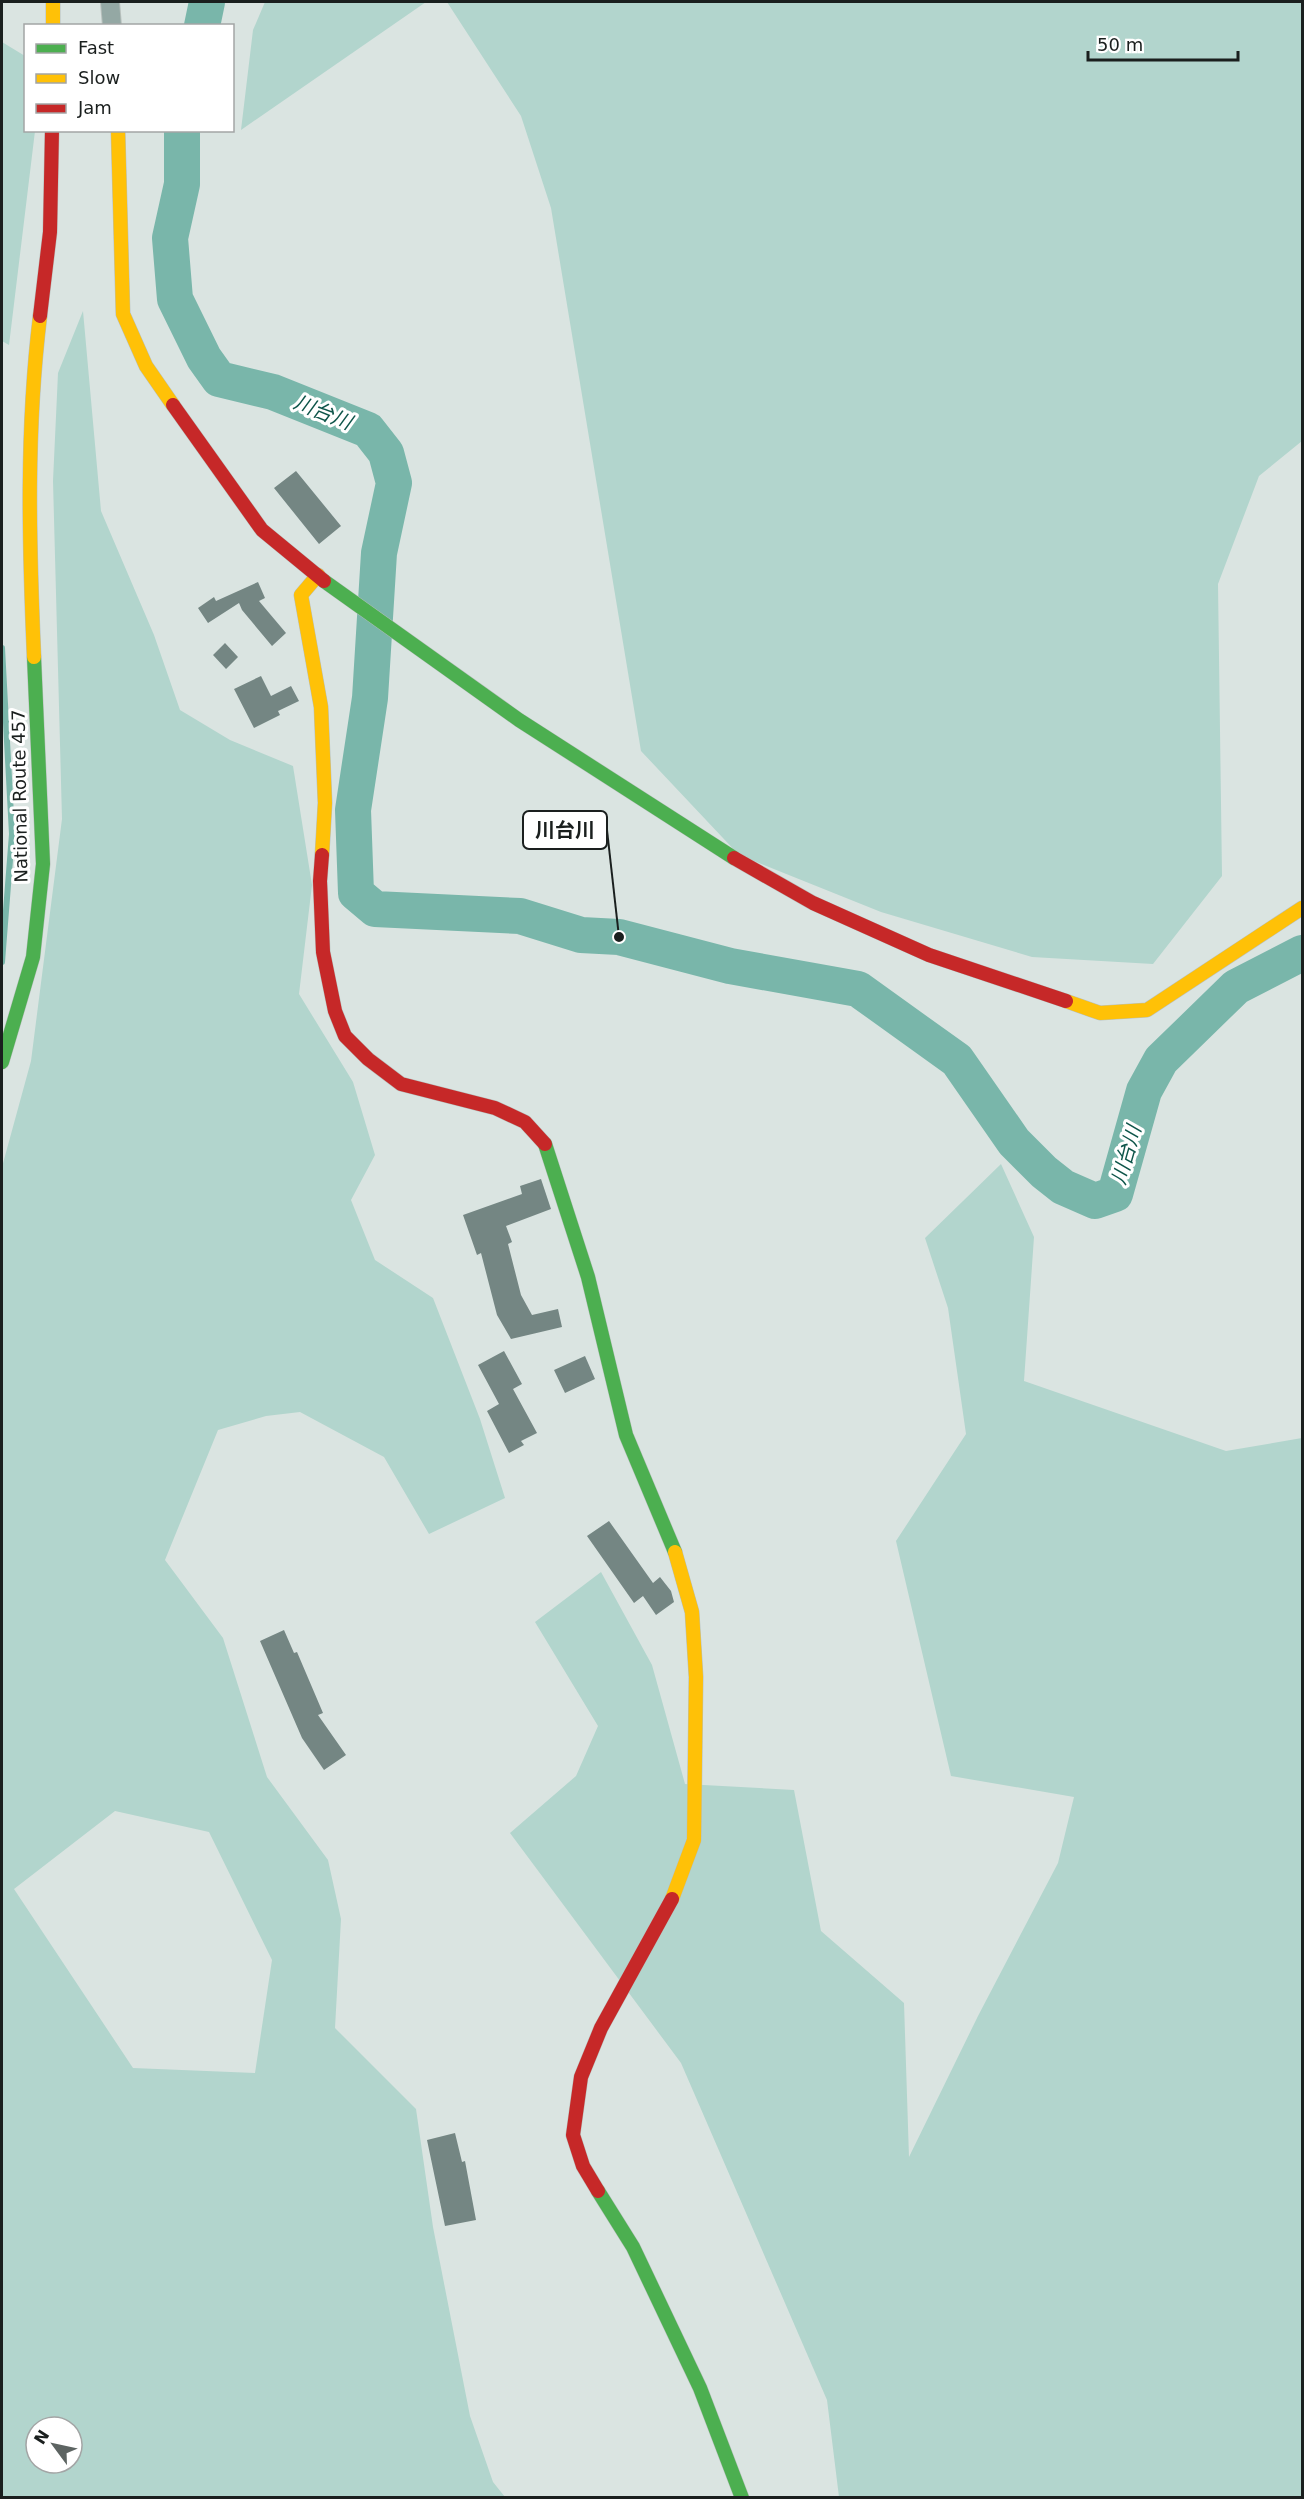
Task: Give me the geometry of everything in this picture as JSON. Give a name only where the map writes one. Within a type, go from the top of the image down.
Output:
[{"type":"main road","points":[[53,2],[53,24]]},
{"type":"main road","name":"National Route 457","points":[[2,1062],[33,957],[43,864],[28,525],[33,373],[50,232],[52,132]]},
{"type":"main road","points":[[118,132],[123,314],[146,366],[262,530],[330,586],[529,727],[710,844],[813,903],[929,955],[1100,1013],[1147,1010],[1302,908]]},
{"type":"main road","points":[[318,575],[301,595],[321,706],[325,803],[320,881],[323,952],[335,1011],[345,1036],[368,1059],[401,1084],[495,1108],[525,1122],[547,1146],[588,1277],[626,1435],[674,1547],[692,1612],[696,1677],[694,1840],[674,1895],[601,2028],[581,2077],[573,2135],[583,2166],[633,2247],[700,2388],[742,2498]]},
{"type":"street","points":[[110,2],[112,24]]},
{"type":"green space","points":[[265,2],[426,2],[241,130],[253,30]]},
{"type":"green space","points":[[447,2],[1302,2],[1302,441],[1259,476],[1218,584],[1222,876],[1153,964],[1032,957],[881,912],[739,855],[641,751],[551,208],[521,116]]},
{"type":"green space","points":[[2,42],[24,55],[24,132],[35,132],[9,345],[2,341]]},
{"type":"green space","points":[[83,311],[101,511],[154,635],[180,710],[230,740],[293,766],[312,885],[299,994],[353,1082],[375,1155],[351,1200],[375,1260],[433,1298],[480,1419],[505,1498],[429,1534],[384,1457],[300,1412],[266,1416],[218,1430],[165,1560],[223,1638],[267,1777],[328,1860],[341,1919],[335,2028],[416,2109],[433,2227],[470,2416],[493,2482],[505,2497],[2,2498],[2,1167],[31,1061],[62,819],[53,481],[58,373]],"holes":[[[115,1811],[209,1832],[272,1960],[255,2073],[133,2068],[14,1889]]]},
{"type":"green space","points":[[1001,1164],[1034,1237],[1024,1381],[1226,1451],[1302,1438],[1302,2497],[839,2497],[827,2400],[681,2063],[510,1833],[576,1776],[598,1726],[535,1622],[601,1572],[652,1665],[685,1784],[794,1790],[821,1931],[904,2003],[909,2157],[978,2016],[1058,1863],[1074,1797],[951,1776],[896,1541],[966,1434],[948,1308],[925,1238]]},
{"type":"building","points":[[296,471],[341,526],[319,544],[274,488]]},
{"type":"building","points":[[258,582],[265,598],[259,601],[286,633],[272,646],[242,610],[239,603],[208,623],[198,608],[214,597],[216,601]]},
{"type":"building","points":[[225,643],[238,657],[226,669],[213,655]]},
{"type":"building","points":[[261,676],[271,696],[291,686],[299,701],[278,711],[280,715],[254,728],[234,689]]},
{"type":"building","points":[[541,1179],[551,1209],[506,1226],[512,1242],[508,1244],[521,1295],[532,1315],[558,1309],[562,1327],[511,1339],[497,1315],[481,1253],[477,1255],[463,1215],[522,1194],[520,1186]]},
{"type":"building","points":[[504,1351],[522,1384],[513,1389],[537,1433],[521,1441],[524,1445],[509,1453],[487,1411],[499,1404],[478,1365]]},
{"type":"building","points":[[585,1356],[595,1379],[565,1393],[554,1370]]},
{"type":"building","points":[[609,1521],[653,1583],[660,1577],[671,1591],[674,1602],[656,1615],[643,1596],[634,1603],[587,1536]]},
{"type":"building","points":[[284,1630],[294,1653],[297,1652],[323,1713],[318,1715],[346,1755],[324,1770],[302,1738],[260,1641]]},
{"type":"building","points":[[455,2133],[462,2162],[465,2161],[476,2220],[445,2226],[427,2140]]},
{"type":"waterway","name":"川台川","points":[[202,24],[207,2]]},
{"type":"waterway","name":"川台川","points":[[182,132],[182,184],[170,238],[175,299],[204,358],[219,379],[273,392],[368,430],[386,453],[394,483],[379,553],[370,698],[353,810],[356,893],[375,909],[520,916],[581,935],[619,937],[730,966],[858,989],[957,1060],[1014,1142],[1044,1172],[1063,1187],[1095,1201],[1115,1194],[1144,1091],[1161,1060],[1236,987],[1302,953]]},
{"type":"waterway","points":[[2,648],[12,834],[2,962]]},
{"type":"traffic: fast","points":[[324,581],[519,720],[734,858]]},
{"type":"traffic: fast","points":[[2,1062],[33,957],[43,864],[34,657]]},
{"type":"traffic: fast","points":[[545,1144],[588,1277],[626,1435],[675,1552]]},
{"type":"traffic: fast","points":[[598,2191],[633,2247],[700,2388],[742,2498]]},
{"type":"traffic: slow","points":[[53,2],[53,24]]},
{"type":"traffic: slow","points":[[118,132],[123,314],[146,366],[173,405]]},
{"type":"traffic: slow","points":[[34,657],[30,486],[32,402],[40,316]]},
{"type":"traffic: slow","points":[[318,575],[301,595],[321,707],[325,803],[322,855]]},
{"type":"traffic: slow","points":[[1066,1001],[1100,1013],[1147,1010],[1302,908]]},
{"type":"traffic: slow","points":[[672,1899],[694,1840],[696,1677],[692,1612],[675,1552]]},
{"type":"traffic: jam","points":[[40,316],[50,232],[52,132]]},
{"type":"traffic: jam","points":[[173,405],[262,530],[324,581]]},
{"type":"traffic: jam","points":[[322,855],[320,881],[323,952],[335,1011],[345,1036],[368,1059],[401,1084],[495,1108],[525,1122],[545,1144]]},
{"type":"traffic: jam","points":[[734,858],[813,903],[929,955],[1066,1001]]},
{"type":"traffic: jam","points":[[598,2191],[583,2166],[573,2135],[581,2077],[601,2028],[672,1899]]},
{"type":"place","name":"川台川","points":[[619,937]]}]
